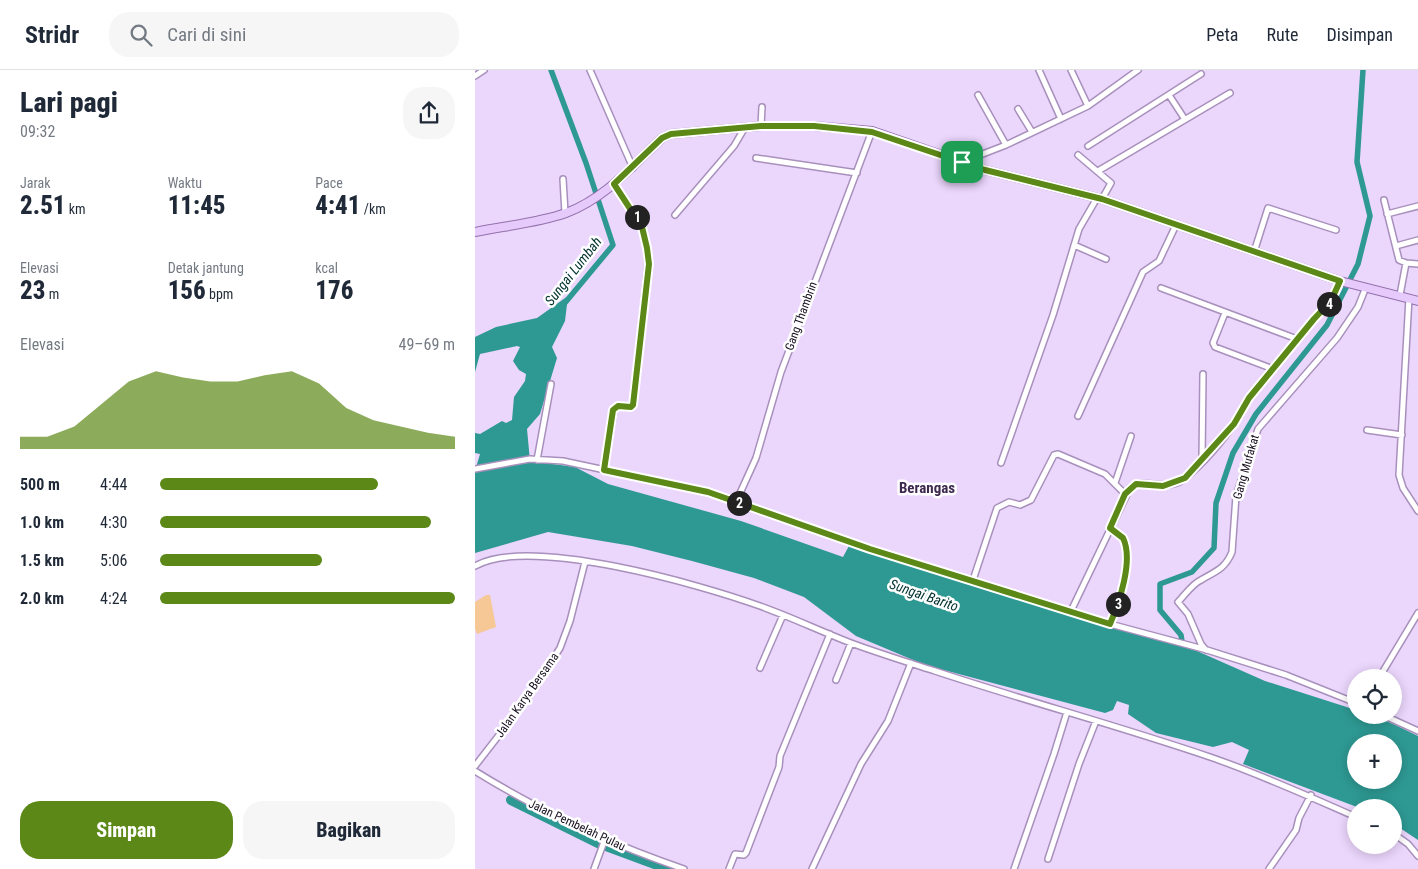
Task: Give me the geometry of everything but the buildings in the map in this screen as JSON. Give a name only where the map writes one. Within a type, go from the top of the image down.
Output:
[{"type":"main road","points":[[475,232],[565,213],[613,185],[633,168],[662,138],[671,134],[761,126],[814,126],[872,132],[962,162],[1099,198],[1342,282],[1418,301]]},
{"type":"street","points":[[475,76],[484,70]]},
{"type":"street","points":[[591,70],[633,168]]},
{"type":"street","points":[[1039,70],[1061,119]]},
{"type":"street","points":[[1071,70],[1088,106]]},
{"type":"street","points":[[962,162],[1006,145],[1088,106],[1138,70]]},
{"type":"street","points":[[1088,146],[1201,74]]},
{"type":"street","points":[[1098,171],[1184,118],[1229,93]]},
{"type":"street","points":[[978,95],[1006,145]]},
{"type":"street","points":[[1169,95],[1184,118]]},
{"type":"street","points":[[761,126],[762,107]]},
{"type":"street","points":[[1018,109],[1032,132]]},
{"type":"street","points":[[675,215],[734,146],[744,129]]},
{"type":"street","name":"Gang Thambrin","points":[[736,502],[764,436],[781,372],[811,287],[872,132]]},
{"type":"street","points":[[1001,463],[1053,315],[1079,229],[1111,183],[1078,155]]},
{"type":"street","points":[[756,158],[857,174]]},
{"type":"street","points":[[563,179],[565,213]]},
{"type":"street","points":[[604,470],[613,410],[618,406],[631,407],[633,405],[649,264],[642,227],[613,185]]},
{"type":"street","points":[[1384,200],[1399,260],[1405,263],[1418,264]]},
{"type":"street","points":[[1387,214],[1418,206]]},
{"type":"street","points":[[1253,252],[1268,208],[1336,230]]},
{"type":"street","points":[[1078,416],[1142,274],[1159,261],[1176,225]]},
{"type":"street","points":[[1396,246],[1418,240]]},
{"type":"street","points":[[1074,245],[1106,259]]},
{"type":"street","points":[[1400,295],[1405,263]]},
{"type":"street","points":[[1071,611],[1125,494],[1136,484],[1163,486],[1181,481],[1234,424],[1249,398],[1297,339],[1327,307],[1342,282]]},
{"type":"street","name":"Gang Mufakat","points":[[1205,650],[1188,614],[1178,602],[1199,580],[1221,570],[1229,560],[1232,552],[1236,496],[1257,429],[1337,338],[1358,307],[1363,287]]},
{"type":"street","points":[[1161,288],[1297,339]]},
{"type":"street","points":[[1409,298],[1400,482],[1418,511]]},
{"type":"street","points":[[1225,313],[1213,343],[1215,347],[1273,369]]},
{"type":"street","points":[[1202,460],[1203,374]]},
{"type":"street","points":[[537,460],[551,384]]},
{"type":"street","points":[[1367,430],[1402,435]]},
{"type":"street","points":[[1115,483],[1131,436]]},
{"type":"street","points":[[973,580],[997,508],[1009,502],[1020,505],[1031,500],[1054,455],[1058,454],[1105,474],[1125,494]]},
{"type":"street","points":[[475,469],[530,459],[563,462],[708,492],[870,549],[1110,624],[1205,650],[1285,675],[1347,699]]},
{"type":"street","points":[[1110,528],[1123,538],[1126,554],[1124,582],[1110,624]]},
{"type":"street","points":[[475,566],[495,557],[503,556],[555,557],[705,589],[783,615],[851,643],[911,663],[1211,757],[1311,796],[1347,813]]},
{"type":"street","name":"Jalan Karya Bersama","points":[[475,766],[527,700],[559,648],[569,621],[585,562]]},
{"type":"street","points":[[1384,669],[1418,613]]},
{"type":"street","points":[[760,668],[783,615]]},
{"type":"street","points":[[729,869],[735,854],[743,855],[747,853],[779,767],[780,756],[830,634]]},
{"type":"street","points":[[836,680],[851,643]]},
{"type":"street","points":[[812,869],[861,764],[888,721],[911,663]]},
{"type":"street","points":[[1014,869],[1055,754],[1067,712]]},
{"type":"street","points":[[1048,859],[1079,764],[1096,722]]},
{"type":"street","points":[[1402,724],[1418,731]]},
{"type":"street","name":"Jalan Pembelah Pulau","points":[[475,771],[515,796],[605,841],[684,869]]},
{"type":"street","points":[[1269,869],[1296,830],[1299,818],[1311,796]]},
{"type":"street","points":[[1402,840],[1418,856]]},
{"type":"street","points":[[594,869],[605,841]]},
{"type":"shaded area","points":[[486,595],[490,595],[496,627],[477,634],[475,629],[475,602]]},
{"type":"water","name":"Sungai Barito","points":[[568,296],[565,321],[552,347],[557,358],[540,414],[527,429],[530,461],[575,467],[608,484],[741,521],[843,557],[850,544],[950,577],[982,585],[993,591],[1197,651],[1265,681],[1347,707],[1347,724],[1392,724],[1418,736],[1418,840],[1402,829],[1402,799],[1347,799],[1347,803],[1243,764],[1249,750],[1232,742],[1213,747],[1156,733],[1128,714],[1129,705],[1117,701],[1113,710],[1105,713],[925,665],[856,636],[804,597],[754,578],[632,546],[548,532],[475,553],[475,471],[480,454],[475,453],[475,433],[480,434],[502,421],[506,423],[512,420],[514,397],[525,381],[526,374],[519,370],[513,361],[520,347],[517,346],[480,354],[475,372],[475,337],[496,327],[537,318]]},
{"type":"waterway","name":"Sungai Lumbah","points":[[551,70],[586,163],[613,245],[564,304]]},
{"type":"waterway","points":[[1183,648],[1181,635],[1160,610],[1160,584],[1192,572],[1214,548],[1216,503],[1233,453],[1256,414],[1327,325],[1358,264],[1370,216],[1357,162],[1363,70]]},
{"type":"waterway","points":[[511,800],[598,843],[668,869]]},
{"type":"district","name":"Berangas","points":[[927,488]]},
{"type":"route","points":[[761,126],[814,126],[872,132],[962,162],[985,170],[1102,199],[1340,281],[1327,307],[1314,319],[1249,398],[1234,424],[1219,443],[1185,478],[1163,486],[1136,484],[1125,494],[1110,528],[1123,538],[1126,554],[1124,582],[1110,624],[1036,599],[870,549],[708,492],[604,470],[613,410],[618,406],[631,407],[633,405],[649,264],[645,234],[642,227],[631,207],[614,184],[633,168],[662,138],[679,132],[744,129],[761,126]]}]
